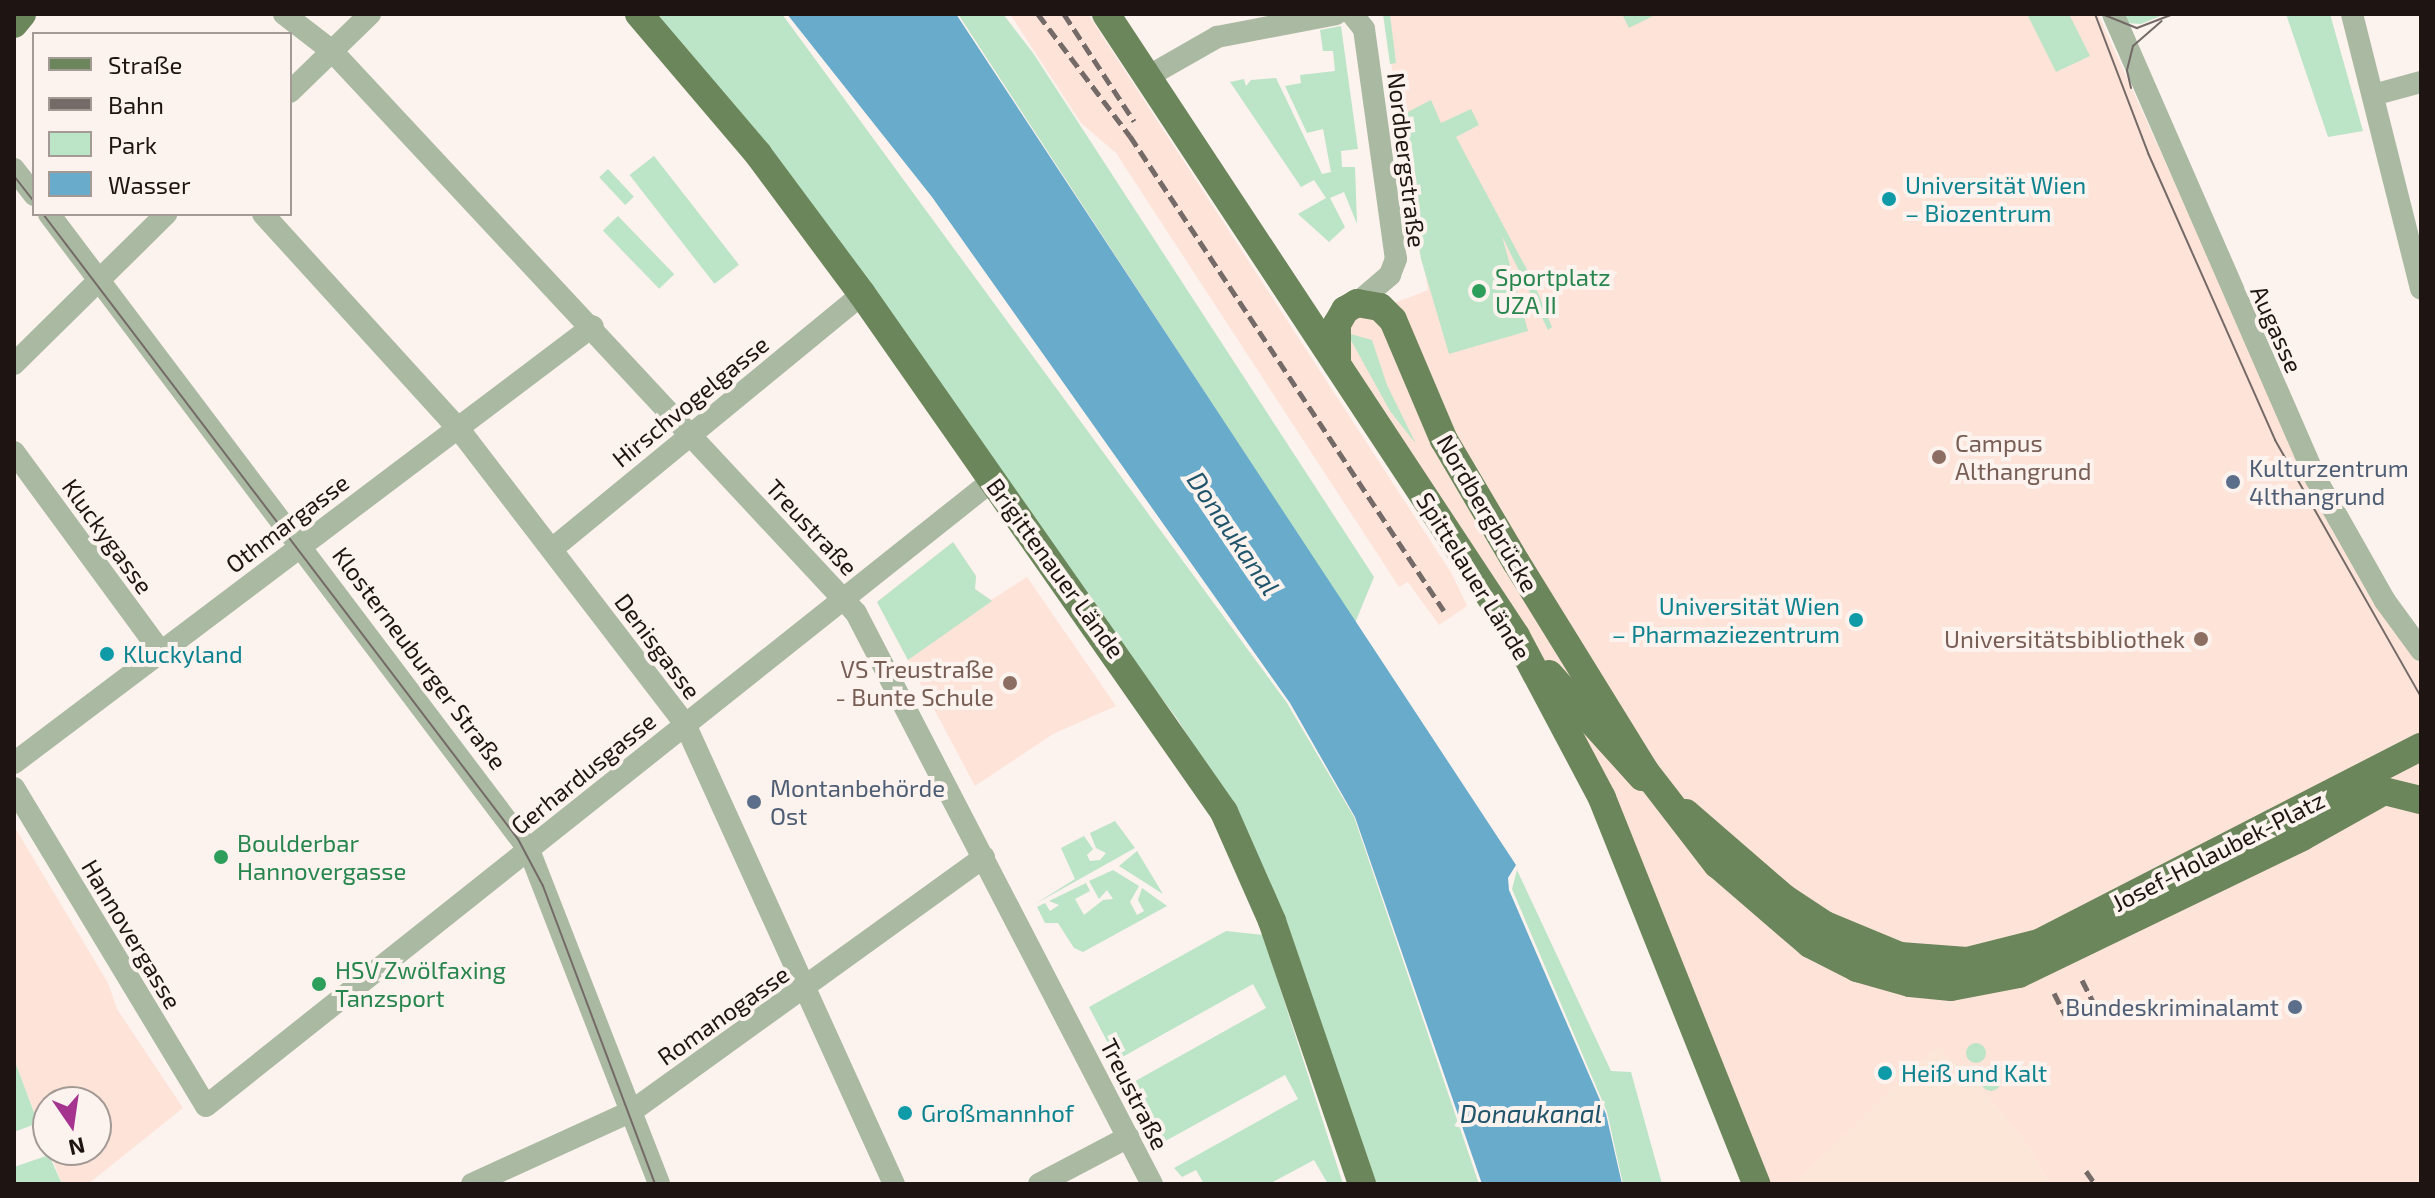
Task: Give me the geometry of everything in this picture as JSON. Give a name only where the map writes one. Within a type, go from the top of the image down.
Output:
[{"type":"main road","points":[[14,24],[22,14]]},
{"type":"main road","name":"Brigittenauer Lände","points":[[639,14],[758,154],[862,294],[1224,812],[1272,921],[1362,1184]]},
{"type":"main road","name":"Spittelauer Lände","points":[[1106,14],[1516,636],[1602,798],[1756,1184]]},
{"type":"main road","points":[[1337,364],[1337,324],[1357,303]]},
{"type":"main road","name":"Nordbergbrücke","points":[[1357,303],[1380,307],[1393,320],[1444,440],[1516,562],[1645,771],[1717,864],[1810,944],[1857,968],[1910,983],[1951,987],[1997,980],[2067,941]]},
{"type":"main road","points":[[1516,636],[1644,779],[1784,898],[1825,925],[1879,950],[1945,961],[2004,954],[2067,941]]},
{"type":"main road","name":"Josef-Holaubek-Platz","points":[[2067,941],[2380,780],[2421,747]]},
{"type":"main road","points":[[2380,780],[2421,800]]},
{"type":"street","name":"Treustraße","points":[[284,14],[332,51],[593,326],[856,613],[1152,1184]]},
{"type":"street","points":[[292,90],[370,14]]},
{"type":"street","name":"Nordbergstraße","points":[[1352,14],[1364,29],[1396,259],[1390,275],[1357,303]]},
{"type":"street","name":"Augasse","points":[[2113,14],[2316,479],[2385,601],[2421,650]]},
{"type":"street","points":[[2352,14],[2415,234],[2421,288]]},
{"type":"street","points":[[1147,77],[1217,37],[1321,15]]},
{"type":"street","points":[[2373,95],[2421,82]]},
{"type":"street","points":[[14,169],[32,192]]},
{"type":"street","name":"Klosterneuburger Straße","points":[[51,216],[302,544],[529,850],[659,1184]]},
{"type":"street","points":[[14,364],[164,216]]},
{"type":"street","name":"Denisgasse","points":[[265,216],[458,428],[685,724],[808,987],[894,1184]]},
{"type":"street","name":"Hirschvogelgasse","points":[[552,549],[862,294]]},
{"type":"street","name":"Othmargasse","points":[[14,763],[593,326]]},
{"type":"street","name":"Kluckygasse","points":[[14,452],[161,652]]},
{"type":"street","name":"Gerhardusgasse","points":[[206,1106],[993,480]]},
{"type":"street","name":"Hannovergasse","points":[[14,788],[206,1106]]},
{"type":"street","name":"Romanogasse","points":[[472,1184],[632,1111],[808,987],[984,857]]},
{"type":"street","points":[[1039,1184],[1128,1137]]},
{"type":"shaded area","points":[[1010,14],[1088,14],[1452,574],[1467,606],[1439,625],[1408,582],[1399,587],[1116,153],[1081,123]]},
{"type":"shaded area","points":[[1383,14],[2098,14],[2312,485],[2421,664],[2421,1184],[2049,1184],[2029,1147],[1977,1084],[1937,1046],[1794,1184],[1765,1184],[1576,733],[1322,331],[1428,290]]},
{"type":"shaded area","name":"VS Treustraße - Bunte Schule","points":[[953,542],[976,576],[975,589],[991,600],[1027,577],[1116,706],[1053,734],[975,786],[877,602]]},
{"type":"shaded area","points":[[14,826],[108,983],[117,1009],[183,1108],[112,1165],[112,1086],[32,1086],[32,1106],[14,1059]]},
{"type":"shaded area","points":[[1937,1045],[1977,1084],[2029,1147],[2049,1184],[1794,1184]]},
{"type":"shaded area","points":[[55,1166],[110,1166],[88,1184],[62,1184]]},
{"type":"green space","points":[[653,14],[782,14],[1287,703],[1354,817],[1479,1184],[1372,1184],[1235,812],[1178,720]]},
{"type":"green space","points":[[958,14],[1003,14],[1033,53],[1374,577],[1355,623]]},
{"type":"green space","points":[[1383,14],[1390,14],[1396,63],[1390,64]]},
{"type":"green space","points":[[1622,14],[1657,14],[1629,28]]},
{"type":"green space","points":[[2027,14],[2069,14],[2090,56],[2056,72]]},
{"type":"green space","points":[[2124,14],[2165,14],[2141,24],[2127,23]]},
{"type":"green space","points":[[2286,14],[2330,14],[2363,131],[2328,137]]},
{"type":"green space","points":[[1341,26],[1358,149],[1341,151],[1342,167],[1355,167],[1357,224],[1344,192],[1330,198],[1345,227],[1329,242],[1298,214],[1326,198],[1314,180],[1301,187],[1230,82],[1244,79],[1246,86],[1251,80],[1276,78],[1322,174],[1331,172],[1323,129],[1307,133],[1285,86],[1301,83],[1300,75],[1335,71],[1333,51],[1323,51],[1320,30]]},
{"type":"green space","points":[[1431,100],[1441,123],[1471,109],[1479,125],[1456,137],[1532,279],[1552,327],[1548,330],[1502,236],[1528,331],[1449,354],[1421,259],[1398,117]]},
{"type":"green space","points":[[654,156],[739,265],[715,284],[630,175]]},
{"type":"green space","points":[[608,169],[634,197],[625,205],[599,177]]},
{"type":"green space","points":[[618,216],[674,274],[659,289],[603,231]]},
{"type":"green space","points":[[1347,333],[1372,340],[1387,385],[1416,444],[1390,411]]},
{"type":"green space","points":[[953,542],[976,576],[975,589],[992,601],[908,660],[877,602]]},
{"type":"green space","points":[[1115,821],[1135,848],[1035,904],[1075,879],[1061,848],[1084,836],[1093,849],[1087,855],[1090,861],[1100,860],[1106,853],[1096,848],[1090,833]]},
{"type":"green space","points":[[1137,851],[1163,894],[1119,866]]},
{"type":"green space","points":[[1113,870],[1139,886],[1130,902],[1137,915],[1144,911],[1138,900],[1142,888],[1167,906],[1083,952],[1074,948],[1058,923],[1045,923],[1037,907],[1045,903],[1050,911],[1059,905],[1049,901],[1086,883],[1090,891],[1075,899],[1084,915],[1103,900],[1113,899],[1107,890],[1099,899],[1089,881]]},
{"type":"green space","points":[[1517,870],[1611,1071],[1631,1072],[1662,1184],[1623,1184],[1607,1112],[1512,889]]},
{"type":"green space","points":[[1226,931],[1263,935],[1343,1184],[1328,1184],[1314,1160],[1269,1184],[1204,1184],[1196,1170],[1182,1177],[1174,1168],[1298,1099],[1285,1075],[1160,1144],[1130,1084],[1266,1008],[1253,984],[1117,1060],[1089,1007]]},
{"type":"green space","points":[[1976,1043],[1983,1046],[1986,1053],[1983,1060],[1976,1063],[1969,1060],[1966,1053],[1969,1046]]},
{"type":"green space","points":[[14,1059],[32,1107],[32,1125],[14,1132]]},
{"type":"green space","points":[[1991,1071],[1998,1074],[2001,1081],[1998,1088],[1991,1091],[1984,1088],[1981,1081],[1984,1074]]},
{"type":"green space","points":[[32,1161],[32,1166],[54,1166],[62,1184],[14,1184],[14,1167]]},
{"type":"water","name":"Donaukanal","points":[[787,14],[956,14],[1516,865],[1508,878],[1509,890],[1606,1114],[1622,1184],[1482,1184],[1355,817],[1290,703],[932,197]]},
{"type":"tram line","points":[[2095,14],[2148,153],[2275,440],[2421,697]]},
{"type":"tram line","points":[[2102,14],[2137,28],[2173,14]]},
{"type":"tram line","points":[[2131,88],[2127,70],[2133,46],[2162,21]]},
{"type":"tram line","points":[[14,176],[32,199]]},
{"type":"tram line","points":[[45,216],[518,839],[543,886],[655,1184]]},
{"type":"railway","points":[[1038,14],[1130,136],[1444,611]]},
{"type":"railway","points":[[1064,14],[1134,121]]},
{"type":"railway","points":[[2082,980],[2094,1004]]},
{"type":"railway","points":[[2054,993],[2066,1017]]},
{"type":"railway","points":[[2086,1171],[2095,1184]]},
{"type":"place","name":"Universität Wien – Biozentrum","points":[[1889,199]]},
{"type":"place","name":"Sportplatz UZA II","points":[[1479,291]]},
{"type":"place","name":"Campus Althangrund","points":[[1939,457]]},
{"type":"place","name":"Kulturzentrum 4lthangrund","points":[[2233,482]]},
{"type":"place","name":"Universität Wien – Pharmaziezentrum","points":[[1856,620]]},
{"type":"place","name":"Universitätsbibliothek","points":[[2201,639]]},
{"type":"place","name":"Kluckyland","points":[[107,654]]},
{"type":"place","name":"VS Treustraße - Bunte Schule","points":[[1010,683]]},
{"type":"place","name":"Montanbehörde Ost","points":[[754,802]]},
{"type":"place","name":"Boulderbar Hannovergasse","points":[[221,857]]},
{"type":"place","name":"HSV Zwölfaxing Tanzsport","points":[[319,984]]},
{"type":"place","name":"Bundeskriminalamt","points":[[2295,1007]]},
{"type":"place","name":"Heiß und Kalt","points":[[1885,1073]]},
{"type":"place","name":"Großmannhof","points":[[905,1113]]}]
